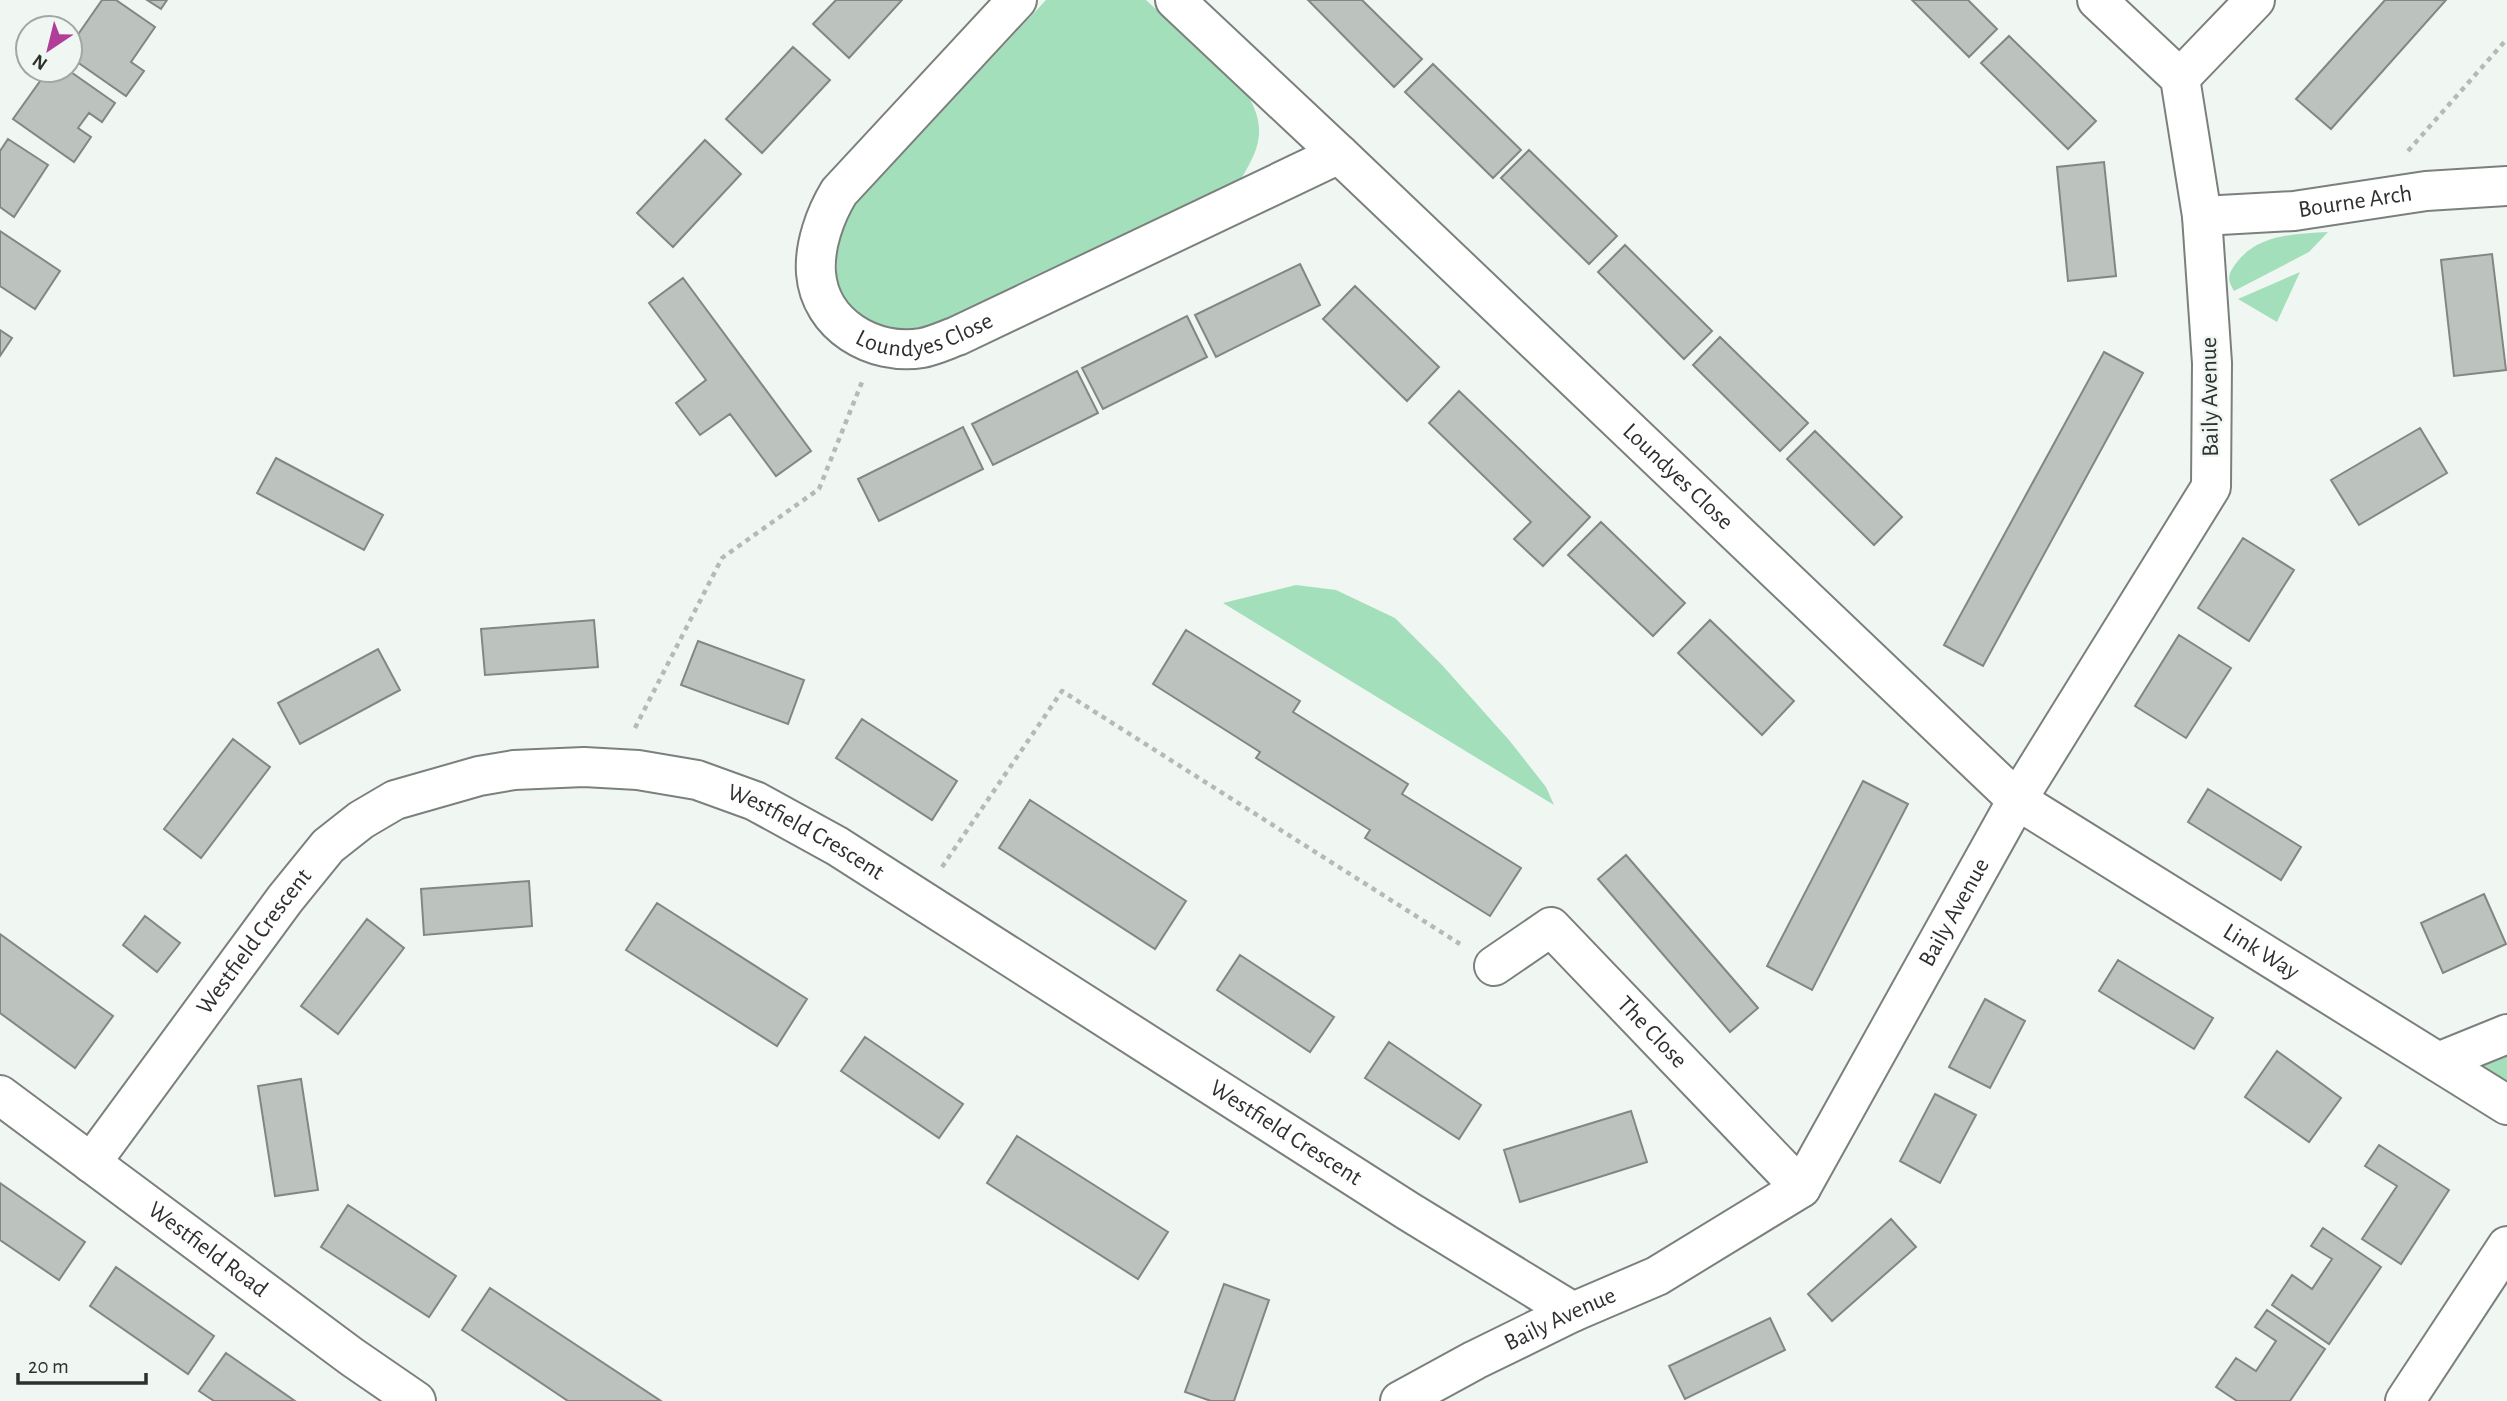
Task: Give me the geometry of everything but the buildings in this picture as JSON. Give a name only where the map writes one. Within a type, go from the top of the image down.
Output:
[{"type":"street","name":"Loundyes Close","points":[[1017,0],[839,192],[827,212],[816,260],[816,275],[821,294],[831,314],[845,329],[889,347],[921,348],[957,336],[1339,155]]},
{"type":"street","name":"Loundyes Close","points":[[1175,0],[2017,800]]},
{"type":"street","points":[[2097,0],[2180,78],[2202,216]]},
{"type":"street","points":[[2180,78],[2255,0]]},
{"type":"street","name":"Bourne Arch","points":[[2202,216],[2294,211],[2426,191],[2507,186]]},
{"type":"street","name":"Baily Avenue","points":[[1400,1401],[1475,1360],[1573,1312],[1657,1276],[1801,1188],[2017,800],[2211,487],[2212,363],[2202,216]]},
{"type":"street","name":"Westfield Crescent","points":[[91,1163],[285,899],[328,846],[361,820],[395,800],[480,776],[548,767],[638,770],[698,780],[755,801],[837,846],[1408,1211],[1573,1312]]},
{"type":"street","name":"Link Way","points":[[2017,800],[2507,1105]]},
{"type":"street","name":"The Close","points":[[1494,966],[1551,926],[1801,1188]]},
{"type":"street","points":[[2438,1062],[2507,1034]]},
{"type":"street","name":"Westfield Road","points":[[0,1096],[341,1349],[416,1401]]},
{"type":"street","points":[[2405,1401],[2507,1246]]},
{"type":"path","points":[[2408,151],[2507,39]]},
{"type":"path","points":[[614,769],[722,558],[820,489],[877,344]]},
{"type":"path","points":[[920,900],[1062,691],[1494,966]]},
{"type":"green space","points":[[1046,0],[1146,0],[1246,92],[1253,104],[1259,136],[1253,156],[1241,179],[942,326],[898,333],[861,319],[846,304],[837,289],[837,252],[843,221],[856,203]]},
{"type":"green space","points":[[2328,232],[2309,252],[2234,291],[2230,273],[2243,255],[2253,247],[2289,235]]},
{"type":"green space","points":[[2300,272],[2277,322],[2238,299]]},
{"type":"green space","points":[[1296,585],[1336,590],[1395,618],[1442,665],[1509,740],[1546,787],[1554,805],[1223,603]]},
{"type":"green space","points":[[2507,1034],[2507,1105],[2438,1062]]}]
